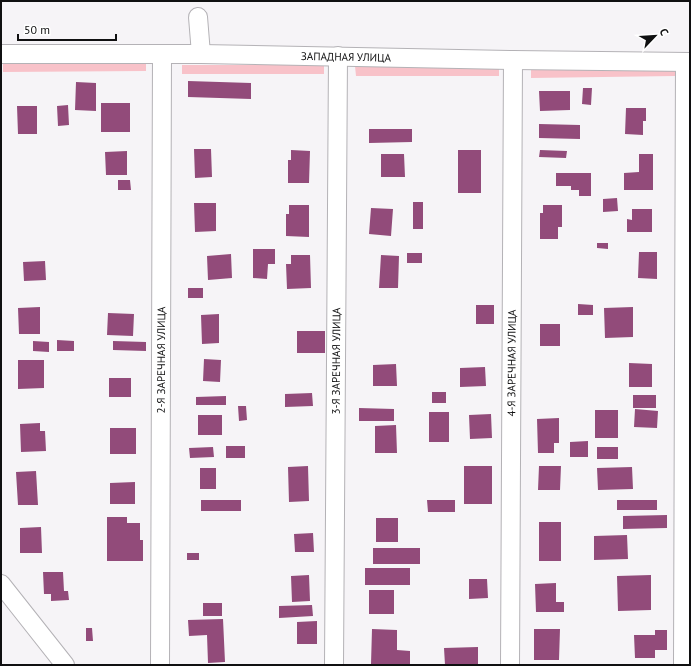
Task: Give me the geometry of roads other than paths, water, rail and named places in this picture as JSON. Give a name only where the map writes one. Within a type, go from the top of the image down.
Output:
[{"type":"street","points":[[198,17],[202,54]]},
{"type":"street","name":"ЗАПАДНАЯ УЛИЦА","points":[[1,54],[202,54],[688,62]]},
{"type":"street","name":"2-Я ЗАРЕЧНАЯ УЛИЦА","points":[[160,665],[162,55]]},
{"type":"street","name":"3-Я ЗАРЕЧНАЯ УЛИЦА","points":[[334,665],[338,56]]},
{"type":"street","name":"4-Я ЗАРЕЧНАЯ УЛИЦА","points":[[510,665],[514,60]]},
{"type":"street","points":[[683,665],[688,62]]},
{"type":"street","points":[[1,584],[65,665]]}]
